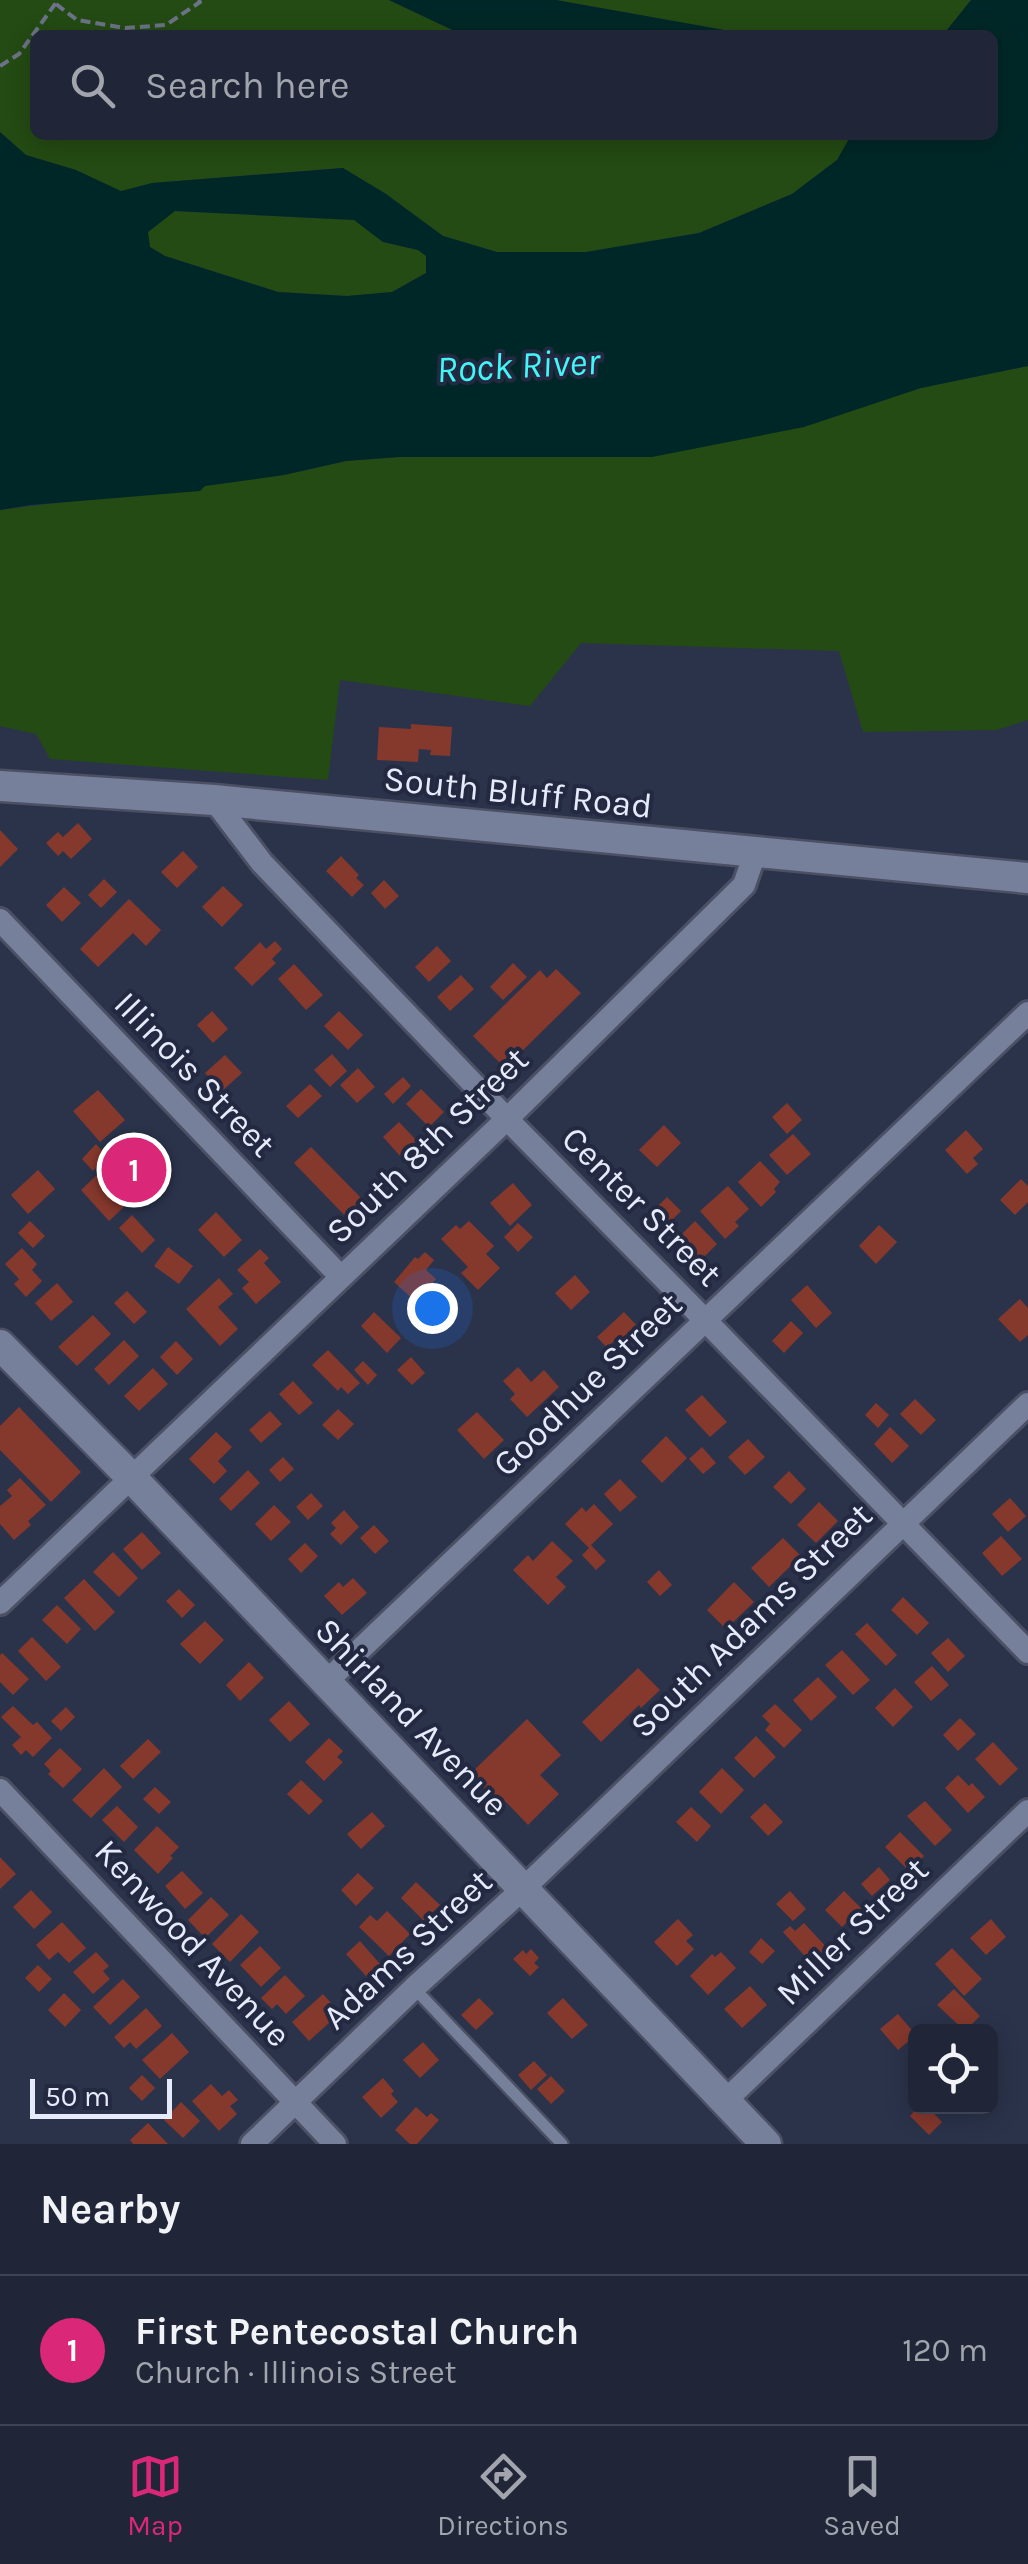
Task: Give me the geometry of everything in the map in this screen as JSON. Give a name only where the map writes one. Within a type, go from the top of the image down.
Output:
[{"type":"street","name":"South Bluff Road","points":[[0,786],[214,800],[1028,878]]},
{"type":"street","name":"Center Street","points":[[214,800],[262,863],[1028,1652]]},
{"type":"street","name":"South 8th Street","points":[[0,1603],[507,1119],[744,885],[755,853]]},
{"type":"street","name":"Illinois Street","points":[[0,920],[340,1276]]},
{"type":"street","name":"Goodhue Street","points":[[326,1682],[1028,1014]]},
{"type":"street","name":"Shirland Avenue","points":[[0,1344],[766,2144]]},
{"type":"street","name":"South Adams Street","points":[[524,1888],[1028,1404]]},
{"type":"street","name":"Kenwood Avenue","points":[[0,1790],[335,2144]]},
{"type":"street","name":"Miller Street","points":[[726,2102],[1028,1811]]},
{"type":"street","name":"Adams Street","points":[[252,2144],[524,1888]]},
{"type":"lane","points":[[414,1988],[562,2144]]},
{"type":"path","points":[[36,30],[57,2],[77,20],[125,28],[166,26],[200,2],[197,0]]},
{"type":"path","points":[[0,66],[18,54],[30,38]]},
{"type":"green space","points":[[0,0],[389,0],[452,30],[30,30],[30,140],[849,140],[837,160],[792,194],[699,233],[586,252],[497,252],[443,236],[343,168],[152,183],[121,192],[76,170],[26,155],[0,132]]},
{"type":"green space","points":[[556,0],[971,0],[947,30],[724,30]]},
{"type":"green space","points":[[174,211],[355,220],[383,242],[427,256],[426,273],[392,292],[347,296],[278,292],[165,256],[150,247],[147,233]]},
{"type":"green space","points":[[1028,366],[1028,720],[996,730],[863,732],[839,651],[581,643],[530,706],[340,680],[328,780],[50,759],[36,734],[0,726],[0,510],[284,475],[346,461],[921,388]]},
{"type":"water","points":[[389,0],[556,0],[724,30],[452,30]]},
{"type":"water","name":"Rock River","points":[[971,0],[1028,0],[1028,366],[921,388],[804,427],[652,457],[399,457],[346,461],[205,486],[200,491],[0,510],[0,132],[26,155],[76,170],[121,191],[152,183],[343,168],[443,236],[497,252],[586,252],[699,233],[792,194],[837,160],[848,140],[998,140],[998,30],[947,30]],"holes":[[[175,211],[354,220],[383,242],[418,250],[426,256],[426,273],[392,292],[347,296],[278,292],[165,256],[150,247],[148,232]]]},
{"type":"building","points":[[411,724],[452,727],[450,756],[430,755],[431,750],[419,749],[418,762],[377,760],[379,727],[411,729]]},
{"type":"building","points":[[78,823],[92,839],[71,859],[63,851],[58,856],[46,843],[58,832],[63,837]]},
{"type":"building","points":[[0,830],[18,849],[0,867]]},
{"type":"building","points":[[183,851],[198,867],[177,888],[161,872]]},
{"type":"building","points":[[341,856],[364,885],[352,897],[326,871]]},
{"type":"building","points":[[104,879],[117,892],[101,908],[88,895]]},
{"type":"building","points":[[384,880],[399,896],[385,909],[371,893]]},
{"type":"building","points":[[223,886],[243,905],[222,927],[202,907]]},
{"type":"building","points":[[64,887],[81,903],[62,922],[46,905]]},
{"type":"building","points":[[129,899],[161,930],[146,946],[133,933],[98,967],[80,949]]},
{"type":"building","points":[[275,941],[282,949],[272,959],[276,963],[252,986],[234,968],[260,942],[266,949]]},
{"type":"building","points":[[437,946],[451,961],[429,982],[415,967]]},
{"type":"building","points":[[513,963],[527,977],[503,1000],[490,987]]},
{"type":"building","points":[[294,964],[323,995],[306,1010],[278,979]]},
{"type":"building","points":[[556,969],[581,993],[505,1068],[473,1036],[540,970],[547,978]]},
{"type":"building","points":[[461,975],[474,989],[450,1011],[437,997]]},
{"type":"building","points":[[212,1011],[228,1029],[213,1043],[197,1025]]},
{"type":"building","points":[[339,1011],[363,1035],[348,1050],[324,1026]]},
{"type":"building","points":[[332,1054],[347,1071],[330,1087],[314,1070]]},
{"type":"building","points":[[225,1055],[242,1073],[222,1091],[205,1073]]},
{"type":"building","points":[[358,1068],[375,1087],[357,1103],[340,1085]]},
{"type":"building","points":[[403,1077],[411,1086],[393,1104],[384,1094]]},
{"type":"building","points":[[310,1084],[322,1096],[298,1118],[286,1106]]},
{"type":"building","points":[[421,1089],[444,1112],[429,1127],[406,1104]]},
{"type":"building","points":[[98,1090],[125,1120],[100,1142],[73,1111]]},
{"type":"building","points":[[787,1103],[802,1120],[787,1134],[772,1117]]},
{"type":"building","points":[[399,1122],[417,1141],[401,1157],[383,1137]]},
{"type":"building","points":[[664,1125],[681,1143],[657,1167],[639,1150]]},
{"type":"building","points":[[966,1130],[983,1149],[973,1158],[978,1164],[967,1174],[945,1150]]},
{"type":"building","points":[[793,1134],[811,1154],[787,1175],[769,1155]]},
{"type":"building","points":[[138,1136],[160,1159],[135,1183],[142,1190],[109,1221],[81,1190]]},
{"type":"building","points":[[96,1144],[108,1157],[93,1171],[82,1159]]},
{"type":"building","points":[[311,1147],[366,1203],[349,1220],[294,1163]]},
{"type":"building","points":[[760,1161],[780,1182],[761,1207],[738,1182]]},
{"type":"building","points":[[38,1170],[55,1189],[28,1214],[11,1195]]},
{"type":"building","points":[[1021,1179],[1028,1186],[1028,1202],[1015,1215],[1000,1200]]},
{"type":"building","points":[[513,1183],[532,1205],[510,1226],[490,1203]]},
{"type":"building","points":[[728,1186],[749,1209],[725,1239],[700,1211]]},
{"type":"building","points":[[667,1197],[681,1211],[667,1225],[653,1211]]},
{"type":"building","points":[[216,1212],[242,1240],[224,1257],[198,1230]]},
{"type":"building","points":[[132,1215],[155,1240],[142,1253],[119,1228]]},
{"type":"building","points":[[30,1221],[45,1236],[33,1248],[18,1233]]},
{"type":"building","points":[[469,1221],[494,1246],[486,1254],[500,1268],[478,1290],[461,1273],[468,1267],[441,1239],[456,1225],[460,1229]]},
{"type":"building","points":[[695,1221],[717,1244],[699,1262],[677,1239]]},
{"type":"building","points":[[518,1223],[533,1237],[518,1252],[504,1237]]},
{"type":"building","points":[[879,1225],[897,1242],[876,1264],[859,1246]]},
{"type":"building","points":[[168,1247],[193,1266],[179,1284],[154,1266]]},
{"type":"building","points":[[22,1248],[37,1264],[32,1270],[42,1281],[26,1297],[14,1284],[19,1279],[5,1264]]},
{"type":"building","points":[[260,1249],[269,1258],[264,1263],[281,1282],[256,1304],[242,1288],[249,1282],[237,1270]]},
{"type":"building","points":[[425,1252],[434,1260],[426,1270],[436,1279],[416,1302],[394,1282],[415,1257],[418,1259]]},
{"type":"building","points":[[575,1275],[590,1292],[571,1310],[555,1293]]},
{"type":"building","points":[[219,1278],[233,1294],[218,1307],[238,1329],[220,1346],[186,1309]]},
{"type":"building","points":[[57,1283],[73,1302],[51,1321],[35,1303]]},
{"type":"building","points":[[807,1285],[832,1313],[816,1328],[791,1300]]},
{"type":"building","points":[[127,1291],[147,1312],[134,1324],[114,1303]]},
{"type":"building","points":[[1020,1299],[1028,1308],[1028,1335],[1020,1342],[998,1319]]},
{"type":"building","points":[[374,1312],[401,1338],[387,1353],[361,1326]]},
{"type":"building","points":[[624,1312],[641,1330],[621,1349],[614,1341],[607,1348],[597,1337]]},
{"type":"building","points":[[93,1315],[111,1334],[77,1366],[58,1347]]},
{"type":"building","points":[[791,1321],[803,1333],[784,1353],[772,1341]]},
{"type":"building","points":[[124,1340],[139,1356],[109,1385],[94,1369]]},
{"type":"building","points":[[176,1341],[193,1359],[177,1375],[160,1357]]},
{"type":"building","points":[[328,1350],[360,1383],[348,1394],[341,1387],[338,1391],[312,1365]]},
{"type":"building","points":[[411,1357],[425,1373],[412,1385],[397,1370]]},
{"type":"building","points":[[363,1361],[377,1375],[368,1385],[354,1370]]},
{"type":"building","points":[[518,1367],[531,1382],[544,1370],[559,1387],[527,1417],[510,1399],[515,1394],[503,1381]]},
{"type":"building","points":[[153,1368],[168,1384],[139,1411],[124,1396]]},
{"type":"building","points":[[293,1381],[313,1403],[299,1415],[279,1394]]},
{"type":"building","points":[[702,1395],[727,1422],[710,1437],[685,1410]]},
{"type":"building","points":[[915,1399],[936,1420],[921,1435],[900,1414]]},
{"type":"building","points":[[876,1403],[889,1415],[878,1428],[865,1415]]},
{"type":"building","points":[[19,1407],[81,1472],[51,1502],[0,1450],[0,1426]]},
{"type":"building","points":[[338,1409],[354,1424],[338,1440],[322,1425]]},
{"type":"building","points":[[270,1411],[282,1424],[261,1443],[249,1430]]},
{"type":"building","points":[[477,1412],[504,1440],[484,1459],[457,1430]]},
{"type":"building","points":[[890,1427],[909,1446],[892,1463],[874,1444]]},
{"type":"building","points":[[216,1432],[232,1447],[218,1461],[227,1471],[214,1484],[189,1459]]},
{"type":"building","points":[[666,1436],[687,1458],[662,1483],[641,1461]]},
{"type":"building","points":[[748,1439],[765,1457],[745,1475],[728,1457]]},
{"type":"building","points":[[702,1447],[716,1463],[703,1474],[689,1459]]},
{"type":"building","points":[[283,1457],[294,1469],[280,1482],[269,1470]]},
{"type":"building","points":[[248,1470],[260,1483],[231,1511],[219,1499]]},
{"type":"building","points":[[789,1471],[806,1489],[791,1504],[773,1487]]},
{"type":"building","points":[[20,1478],[46,1505],[14,1540],[0,1524],[0,1506],[12,1496],[7,1490]]},
{"type":"building","points":[[620,1479],[637,1497],[620,1512],[604,1494]]},
{"type":"building","points":[[311,1493],[323,1506],[308,1520],[296,1507]]},
{"type":"building","points":[[1010,1498],[1026,1516],[1008,1532],[992,1514]]},
{"type":"building","points":[[819,1502],[838,1521],[816,1543],[797,1525]]},
{"type":"building","points":[[594,1504],[613,1524],[591,1545],[606,1561],[596,1570],[582,1555],[589,1548],[565,1524],[582,1507],[586,1512]]},
{"type":"building","points":[[274,1505],[291,1522],[271,1541],[255,1524]]},
{"type":"building","points":[[344,1510],[359,1527],[341,1545],[330,1534],[336,1528],[331,1523]]},
{"type":"building","points":[[374,1525],[389,1541],[375,1554],[360,1538]]},
{"type":"building","points":[[142,1532],[161,1553],[142,1570],[123,1549]]},
{"type":"building","points":[[1001,1536],[1022,1559],[1002,1576],[982,1553]]},
{"type":"building","points":[[783,1538],[801,1556],[769,1587],[751,1568]]},
{"type":"building","points":[[552,1541],[573,1561],[556,1577],[566,1587],[548,1605],[513,1570],[528,1555],[533,1561]]},
{"type":"building","points":[[305,1543],[318,1556],[301,1573],[288,1559]]},
{"type":"building","points":[[113,1552],[138,1578],[119,1597],[93,1572]]},
{"type":"building","points":[[659,1570],[672,1585],[660,1596],[647,1582]]},
{"type":"building","points":[[353,1578],[367,1593],[342,1615],[324,1596],[339,1582],[343,1587]]},
{"type":"building","points":[[84,1579],[115,1612],[95,1631],[64,1598]]},
{"type":"building","points":[[734,1582],[754,1602],[726,1629],[707,1610]]},
{"type":"building","points":[[179,1589],[195,1605],[182,1618],[166,1601]]},
{"type":"building","points":[[903,1597],[929,1623],[917,1635],[891,1610]]},
{"type":"building","points":[[57,1605],[81,1629],[67,1644],[42,1620]]},
{"type":"building","points":[[205,1621],[224,1640],[200,1664],[180,1644]]},
{"type":"building","points":[[867,1623],[897,1655],[886,1666],[855,1634]]},
{"type":"building","points":[[32,1637],[61,1667],[46,1681],[18,1651]]},
{"type":"building","points":[[948,1638],[965,1656],[948,1672],[931,1653]]},
{"type":"building","points":[[842,1650],[870,1680],[853,1695],[825,1665]]},
{"type":"building","points":[[2,1653],[29,1679],[13,1695],[0,1682]]},
{"type":"building","points":[[249,1662],[264,1678],[240,1701],[226,1685]]},
{"type":"building","points":[[932,1666],[949,1685],[931,1701],[914,1682]]},
{"type":"building","points":[[638,1668],[660,1690],[601,1742],[582,1722]]},
{"type":"building","points":[[818,1677],[837,1697],[811,1721],[793,1700]]},
{"type":"building","points":[[895,1688],[913,1707],[893,1727],[875,1708]]},
{"type":"building","points":[[289,1701],[310,1724],[290,1742],[269,1720]]},
{"type":"building","points":[[775,1704],[802,1730],[784,1748],[765,1730],[770,1724],[762,1716]]},
{"type":"building","points":[[13,1706],[52,1738],[33,1757],[26,1750],[21,1755],[12,1745],[21,1737],[1,1717]]},
{"type":"building","points":[[66,1707],[75,1717],[61,1731],[51,1721]]},
{"type":"building","points":[[960,1718],[976,1734],[958,1751],[943,1735]]},
{"type":"building","points":[[527,1719],[561,1755],[540,1775],[559,1794],[528,1825],[506,1802],[502,1807],[470,1774]]},
{"type":"building","points":[[756,1736],[776,1757],[754,1778],[734,1758]]},
{"type":"building","points":[[329,1738],[343,1751],[337,1757],[343,1762],[324,1781],[305,1762]]},
{"type":"building","points":[[148,1739],[161,1752],[133,1779],[120,1766]]},
{"type":"building","points":[[993,1742],[1018,1769],[1000,1786],[975,1759]]},
{"type":"building","points":[[60,1748],[82,1769],[63,1788],[48,1774],[51,1771],[44,1764]]},
{"type":"building","points":[[104,1768],[122,1787],[91,1818],[72,1800]]},
{"type":"building","points":[[722,1768],[744,1790],[721,1814],[699,1792]]},
{"type":"building","points":[[958,1775],[985,1797],[968,1813],[945,1788]]},
{"type":"building","points":[[301,1780],[323,1801],[309,1815],[287,1794]]},
{"type":"building","points":[[155,1787],[171,1802],[159,1814],[143,1799]]},
{"type":"building","points":[[925,1801],[952,1830],[935,1846],[907,1816]]},
{"type":"building","points":[[765,1803],[783,1822],[768,1836],[750,1817]]},
{"type":"building","points":[[117,1806],[138,1827],[124,1842],[102,1820]]},
{"type":"building","points":[[691,1807],[711,1826],[697,1842],[676,1822]]},
{"type":"building","points":[[372,1812],[385,1826],[361,1849],[347,1834]]},
{"type":"building","points":[[157,1826],[179,1847],[158,1874],[134,1850]]},
{"type":"building","points":[[900,1832],[924,1856],[909,1871],[885,1847]]},
{"type":"building","points":[[0,1857],[16,1874],[0,1889]]},
{"type":"building","points":[[879,1867],[890,1880],[872,1896],[861,1884]]},
{"type":"building","points":[[182,1871],[203,1893],[185,1909],[165,1886]]},
{"type":"building","points":[[358,1873],[374,1888],[356,1906],[341,1890]]},
{"type":"building","points":[[416,1882],[440,1905],[424,1921],[401,1898]]},
{"type":"building","points":[[31,1890],[52,1912],[34,1929],[13,1907]]},
{"type":"building","points":[[790,1891],[806,1909],[793,1921],[776,1904]]},
{"type":"building","points":[[844,1891],[866,1913],[853,1926],[848,1921],[842,1927],[825,1910]]},
{"type":"building","points":[[211,1897],[229,1915],[205,1938],[188,1920]]},
{"type":"building","points":[[387,1911],[410,1934],[389,1956],[359,1927],[370,1915],[377,1921]]},
{"type":"building","points":[[241,1914],[259,1932],[230,1962],[212,1944]]},
{"type":"building","points":[[678,1919],[693,1935],[686,1941],[694,1949],[677,1966],[654,1942]]},
{"type":"building","points":[[991,1919],[1006,1937],[986,1955],[970,1938]]},
{"type":"building","points":[[62,1922],[86,1948],[69,1963],[58,1952],[49,1960],[36,1945]]},
{"type":"building","points":[[804,1923],[828,1949],[812,1964],[783,1932],[790,1926],[795,1931]]},
{"type":"building","points":[[761,1938],[775,1951],[762,1964],[749,1952]]},
{"type":"building","points":[[360,1941],[380,1964],[366,1976],[346,1954]]},
{"type":"building","points":[[260,1946],[281,1968],[261,1987],[240,1965]]},
{"type":"building","points":[[952,1948],[982,1979],[964,1996],[935,1964]]},
{"type":"building","points":[[531,1949],[539,1958],[534,1963],[539,1967],[530,1976],[513,1959],[523,1950],[526,1954]]},
{"type":"building","points":[[96,1952],[109,1966],[103,1971],[110,1979],[93,1994],[73,1972]]},
{"type":"building","points":[[721,1952],[736,1968],[708,1995],[690,1976],[712,1954],[715,1957]]},
{"type":"building","points":[[38,1965],[52,1979],[39,1992],[25,1978]]},
{"type":"building","points":[[285,1975],[305,1996],[286,2014],[277,2004],[272,2009],[261,1998]]},
{"type":"building","points":[[123,1979],[140,1997],[110,2025],[93,2007]]},
{"type":"building","points":[[750,1986],[767,2005],[742,2028],[724,2009]]},
{"type":"building","points":[[954,1989],[980,2016],[972,2024],[957,2024],[937,2005]]},
{"type":"building","points":[[64,1993],[81,2010],[65,2027],[48,2010]]},
{"type":"building","points":[[323,1994],[340,2013],[309,2041],[292,2022]]},
{"type":"building","points":[[479,1998],[494,2013],[476,2030],[461,2015]]},
{"type":"building","points":[[563,1998],[588,2025],[572,2039],[547,2013]]},
{"type":"building","points":[[146,2008],[162,2026],[136,2049],[130,2042],[124,2048],[114,2037]]},
{"type":"building","points":[[898,2014],[908,2026],[908,2042],[898,2050],[880,2029]]},
{"type":"building","points":[[172,2033],[189,2052],[160,2079],[142,2060]]},
{"type":"building","points":[[423,2042],[439,2060],[420,2078],[403,2060]]},
{"type":"building","points":[[534,2061],[547,2075],[531,2090],[518,2075]]},
{"type":"building","points":[[142,2075],[155,2088],[142,2101],[129,2088]]},
{"type":"building","points":[[551,2076],[565,2091],[551,2104],[537,2089]]},
{"type":"building","points":[[383,2078],[398,2102],[381,2118],[362,2097]]},
{"type":"building","points":[[211,2084],[222,2096],[229,2090],[238,2100],[230,2106],[237,2114],[219,2131],[192,2101]]},
{"type":"building","points":[[181,2102],[200,2121],[183,2138],[164,2120]]},
{"type":"building","points":[[416,2107],[427,2117],[431,2113],[439,2120],[417,2144],[410,2144],[395,2130]]},
{"type":"building","points":[[934,2114],[942,2122],[929,2135],[910,2116]]},
{"type":"building","points":[[148,2123],[168,2144],[133,2144],[130,2140]]},
{"type":"place","name":"First Pentecostal Church","points":[[134,1170]]}]
